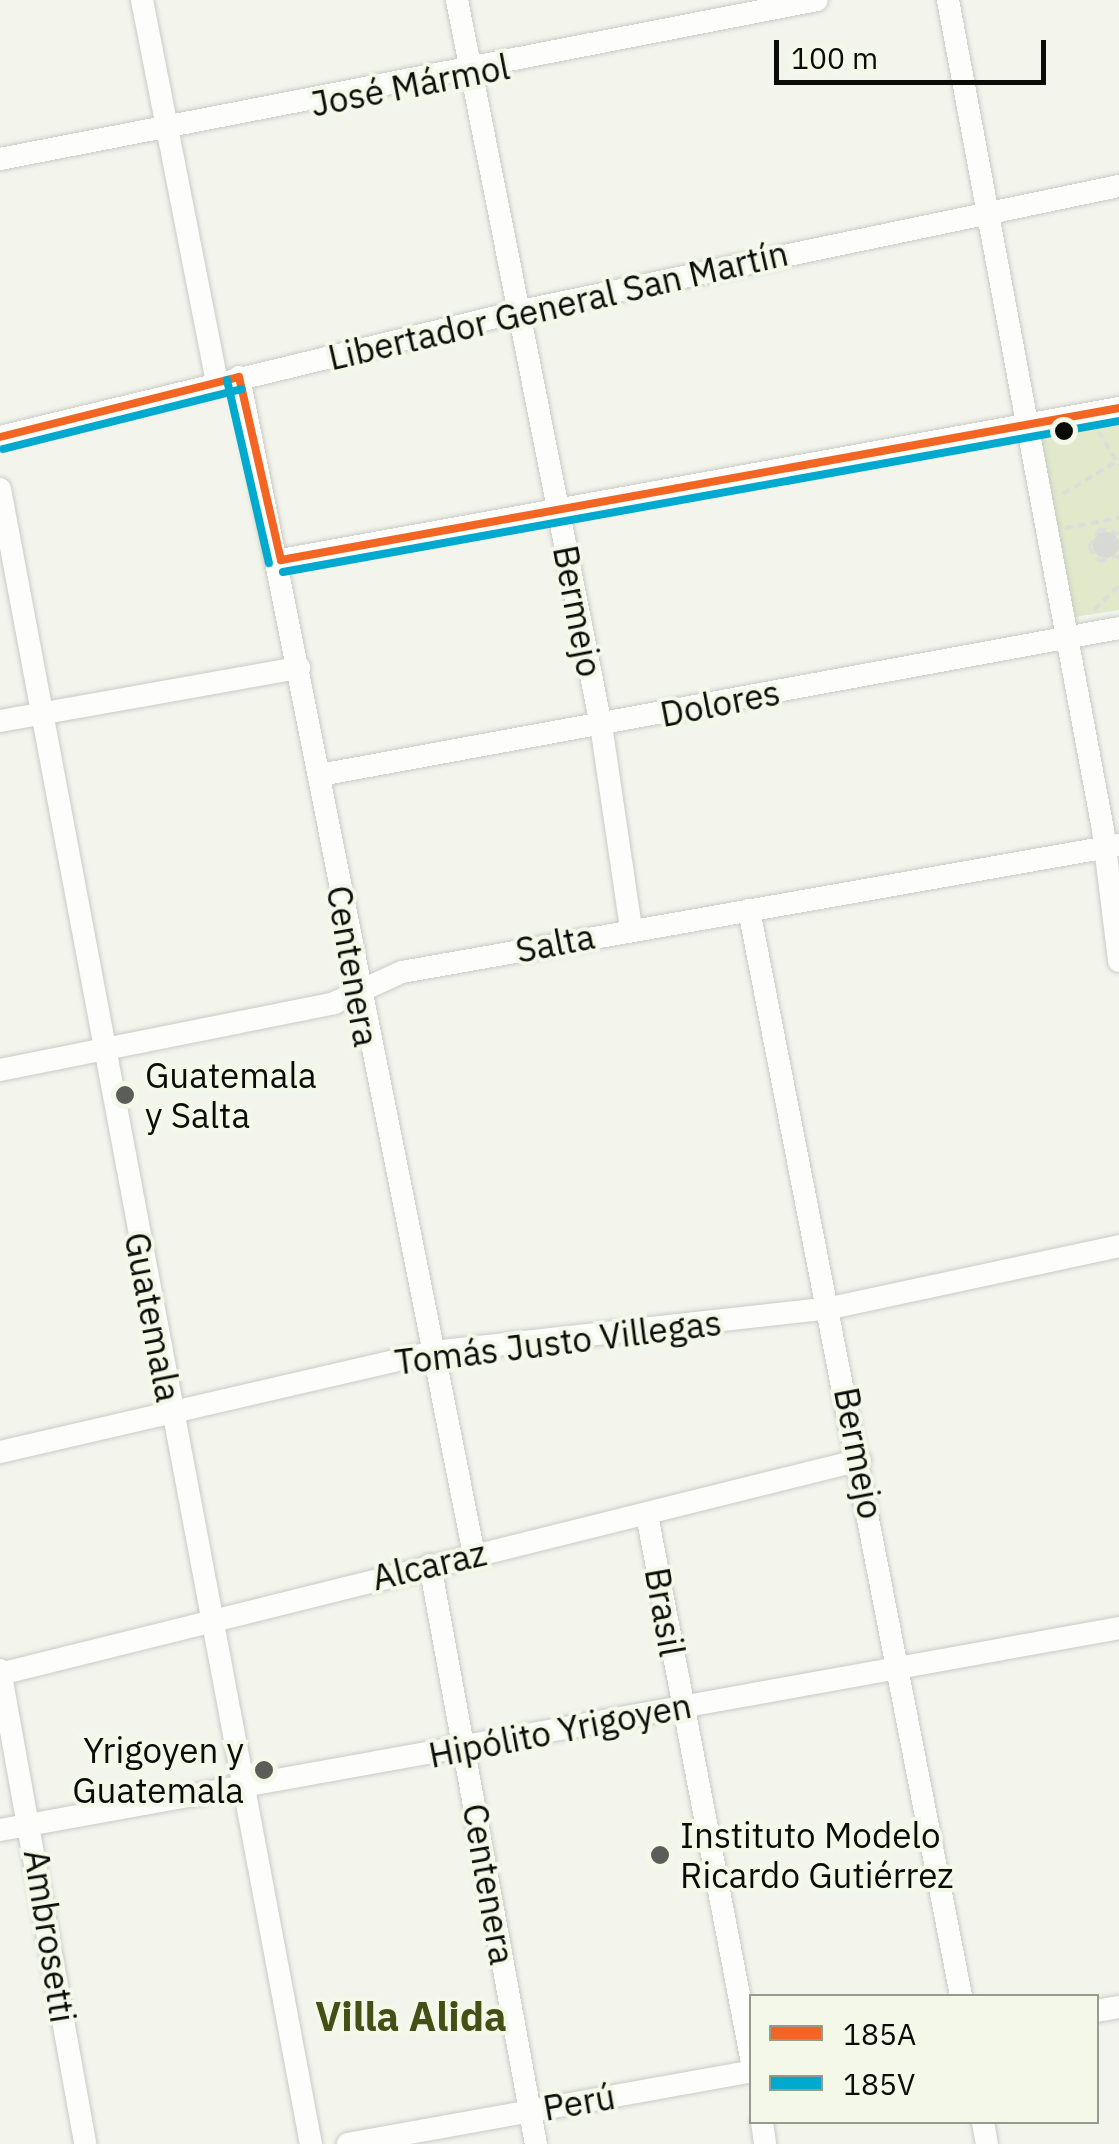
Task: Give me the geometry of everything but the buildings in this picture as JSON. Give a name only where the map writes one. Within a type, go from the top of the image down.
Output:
[{"type":"street","name":"Centenera","points":[[142,0],[228,380],[280,560],[355,992],[474,1554]]},
{"type":"street","name":"Bermejo","points":[[457,0],[600,725],[630,929]]},
{"type":"street","name":"José Mármol","points":[[0,158],[471,74],[817,0]]},
{"type":"street","points":[[948,0],[1043,523],[1112,847],[1119,961]]},
{"type":"street","name":"Libertador General San Martín","points":[[0,437],[521,311],[1119,186]]},
{"type":"street","points":[[280,560],[1119,408]]},
{"type":"street","name":"Guatemala","points":[[0,488],[311,2144]]},
{"type":"street","name":"Dolores","points":[[320,775],[1119,628]]},
{"type":"street","points":[[0,720],[298,668]]},
{"type":"street","name":"Salta","points":[[0,1070],[355,992],[402,972],[1112,847]]},
{"type":"street","name":"Bermejo","points":[[749,910],[831,1308],[961,1994]]},
{"type":"street","name":"Tomás Justo Villegas","points":[[0,1452],[433,1352],[831,1308],[1119,1246]]},
{"type":"street","name":"Alcaraz","points":[[0,1672],[860,1460]]},
{"type":"street","name":"Brasil","points":[[647,1515],[749,2048]]},
{"type":"street","name":"Centenera","points":[[430,1565],[536,2144]]},
{"type":"street","name":"Hipólito Yrigoyen","points":[[0,1830],[682,1706],[900,1672],[1119,1628]]},
{"type":"street","name":"Ambrosetti","points":[[0,1672],[32,1824],[85,2144]]},
{"type":"street","name":"Perú","points":[[348,2144],[749,2072]]},
{"type":"path","points":[[1043,523],[1118,462],[1088,414]]},
{"type":"path","points":[[1119,518],[1102,525],[1091,536],[1090,553],[1104,562],[1119,556]]},
{"type":"path","points":[[1043,523],[1102,525],[1119,534]]},
{"type":"green space","points":[[1119,422],[1119,610],[1069,618],[1036,437]]},
{"type":"transit line","name":"185A","points":[[239,377],[281,560]]},
{"type":"transit line","name":"185A","points":[[0,437],[239,377]]},
{"type":"transit line","name":"185V","points":[[227,380],[269,563]]},
{"type":"transit line","name":"185V","points":[[3,449],[242,389]]},
{"type":"transit line","name":"185A","points":[[281,560],[1119,408]]},
{"type":"transit line","name":"185V","points":[[283,572],[1119,421]]},
{"type":"place","name":"Guatemala y Salta","points":[[125,1095]]},
{"type":"place","name":"Yrigoyen y Guatemala","points":[[264,1770]]},
{"type":"place","name":"Instituto Modelo Ricardo Gutiérrez","points":[[660,1855]]},
{"type":"district","name":"Villa Alida","points":[[411,2016]]}]
